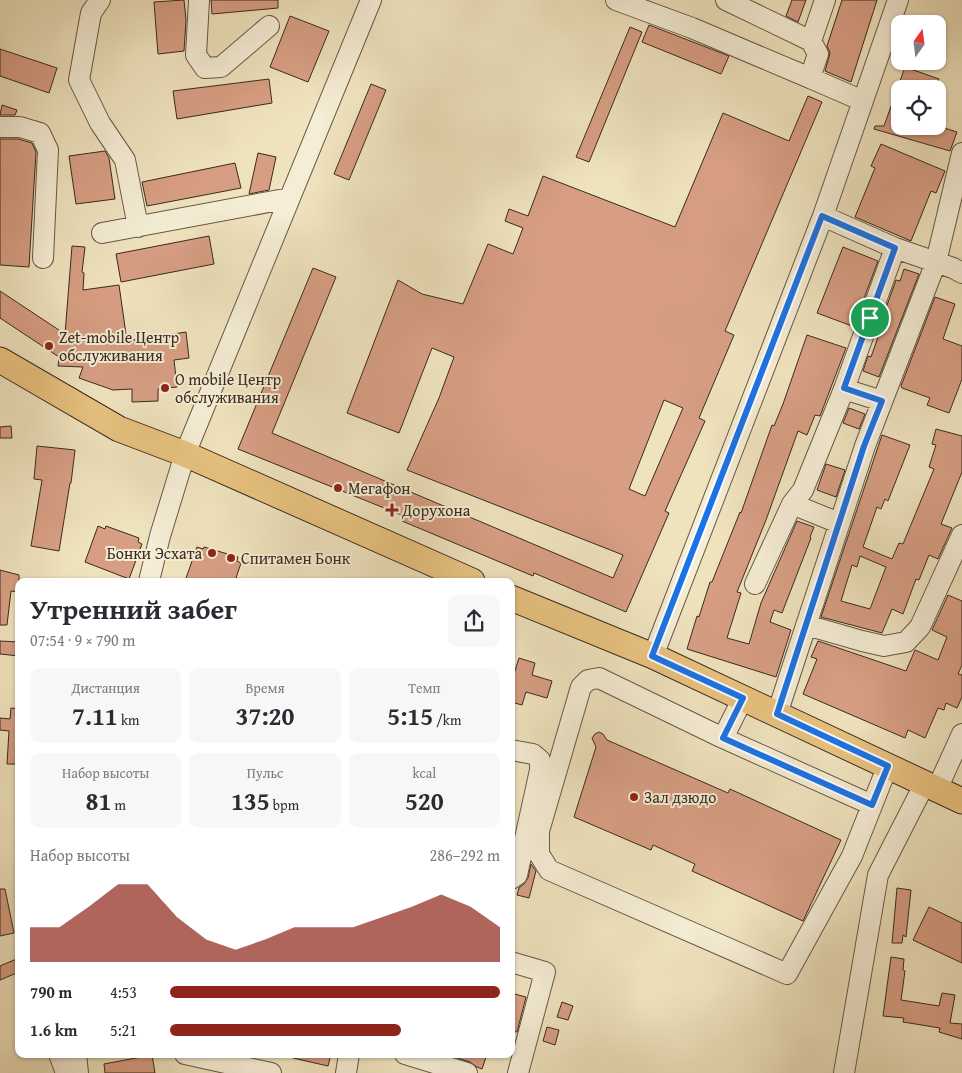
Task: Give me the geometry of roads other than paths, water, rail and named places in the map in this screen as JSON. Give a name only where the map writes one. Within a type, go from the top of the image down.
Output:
[{"type":"main road","points":[[0,360],[119,429],[185,454],[465,578]]},
{"type":"main road","points":[[515,600],[652,656],[962,801]]},
{"type":"street","points":[[100,0],[91,13],[79,80],[100,123],[125,160],[138,227]]},
{"type":"street","points":[[199,0],[196,55],[205,68],[221,67],[269,26]]},
{"type":"street","points":[[150,578],[160,536],[185,454],[371,0]]},
{"type":"street","points":[[616,0],[692,28],[863,100]]},
{"type":"street","points":[[726,0],[811,41],[818,54],[810,78]]},
{"type":"street","points":[[811,41],[825,0]]},
{"type":"street","points":[[652,656],[822,216],[898,0]]},
{"type":"street","points":[[0,127],[20,127],[40,133],[48,150],[43,258]]},
{"type":"street","points":[[777,714],[864,446],[936,262],[962,153]]},
{"type":"street","points":[[102,233],[290,198]]},
{"type":"street","points":[[822,216],[895,248],[953,268],[962,273]]},
{"type":"street","points":[[755,584],[792,504],[803,490],[844,388],[895,248]]},
{"type":"street","points":[[844,388],[882,401]]},
{"type":"street","points":[[792,504],[840,523]]},
{"type":"street","points":[[806,625],[884,646],[906,642],[920,627],[962,536]]},
{"type":"street","points":[[872,805],[723,738],[599,678],[588,680],[581,687],[539,831],[539,854],[549,870],[787,974],[852,856],[888,766]]},
{"type":"street","points":[[723,738],[743,698]]},
{"type":"street","points":[[844,1073],[878,875],[962,734]]},
{"type":"street","points":[[515,751],[533,754],[540,760],[540,770],[515,876]]},
{"type":"street","points":[[515,963],[545,972],[518,1073]]},
{"type":"street","points":[[60,1058],[66,1073]]},
{"type":"street","points":[[76,1058],[78,1073]]},
{"type":"street","points":[[346,1073],[348,1058]]},
{"type":"street","points":[[418,1058],[467,1073]]},
{"type":"street","points":[[196,1061],[270,1073]]},
{"type":"place","name":"Zet-mobile Центр обслуживания","points":[[49,346]]},
{"type":"place","name":"O mobile Центр обслуживания","points":[[165,388]]},
{"type":"place","name":"Мегафон","points":[[338,488]]},
{"type":"place","name":"Дорухона","points":[[392,510]]},
{"type":"place","name":"Бонки Эсхата","points":[[212,553]]},
{"type":"place","name":"Спитамен Бонк","points":[[231,558]]},
{"type":"place","name":"Зал дзюдо","points":[[634,797]]}]
